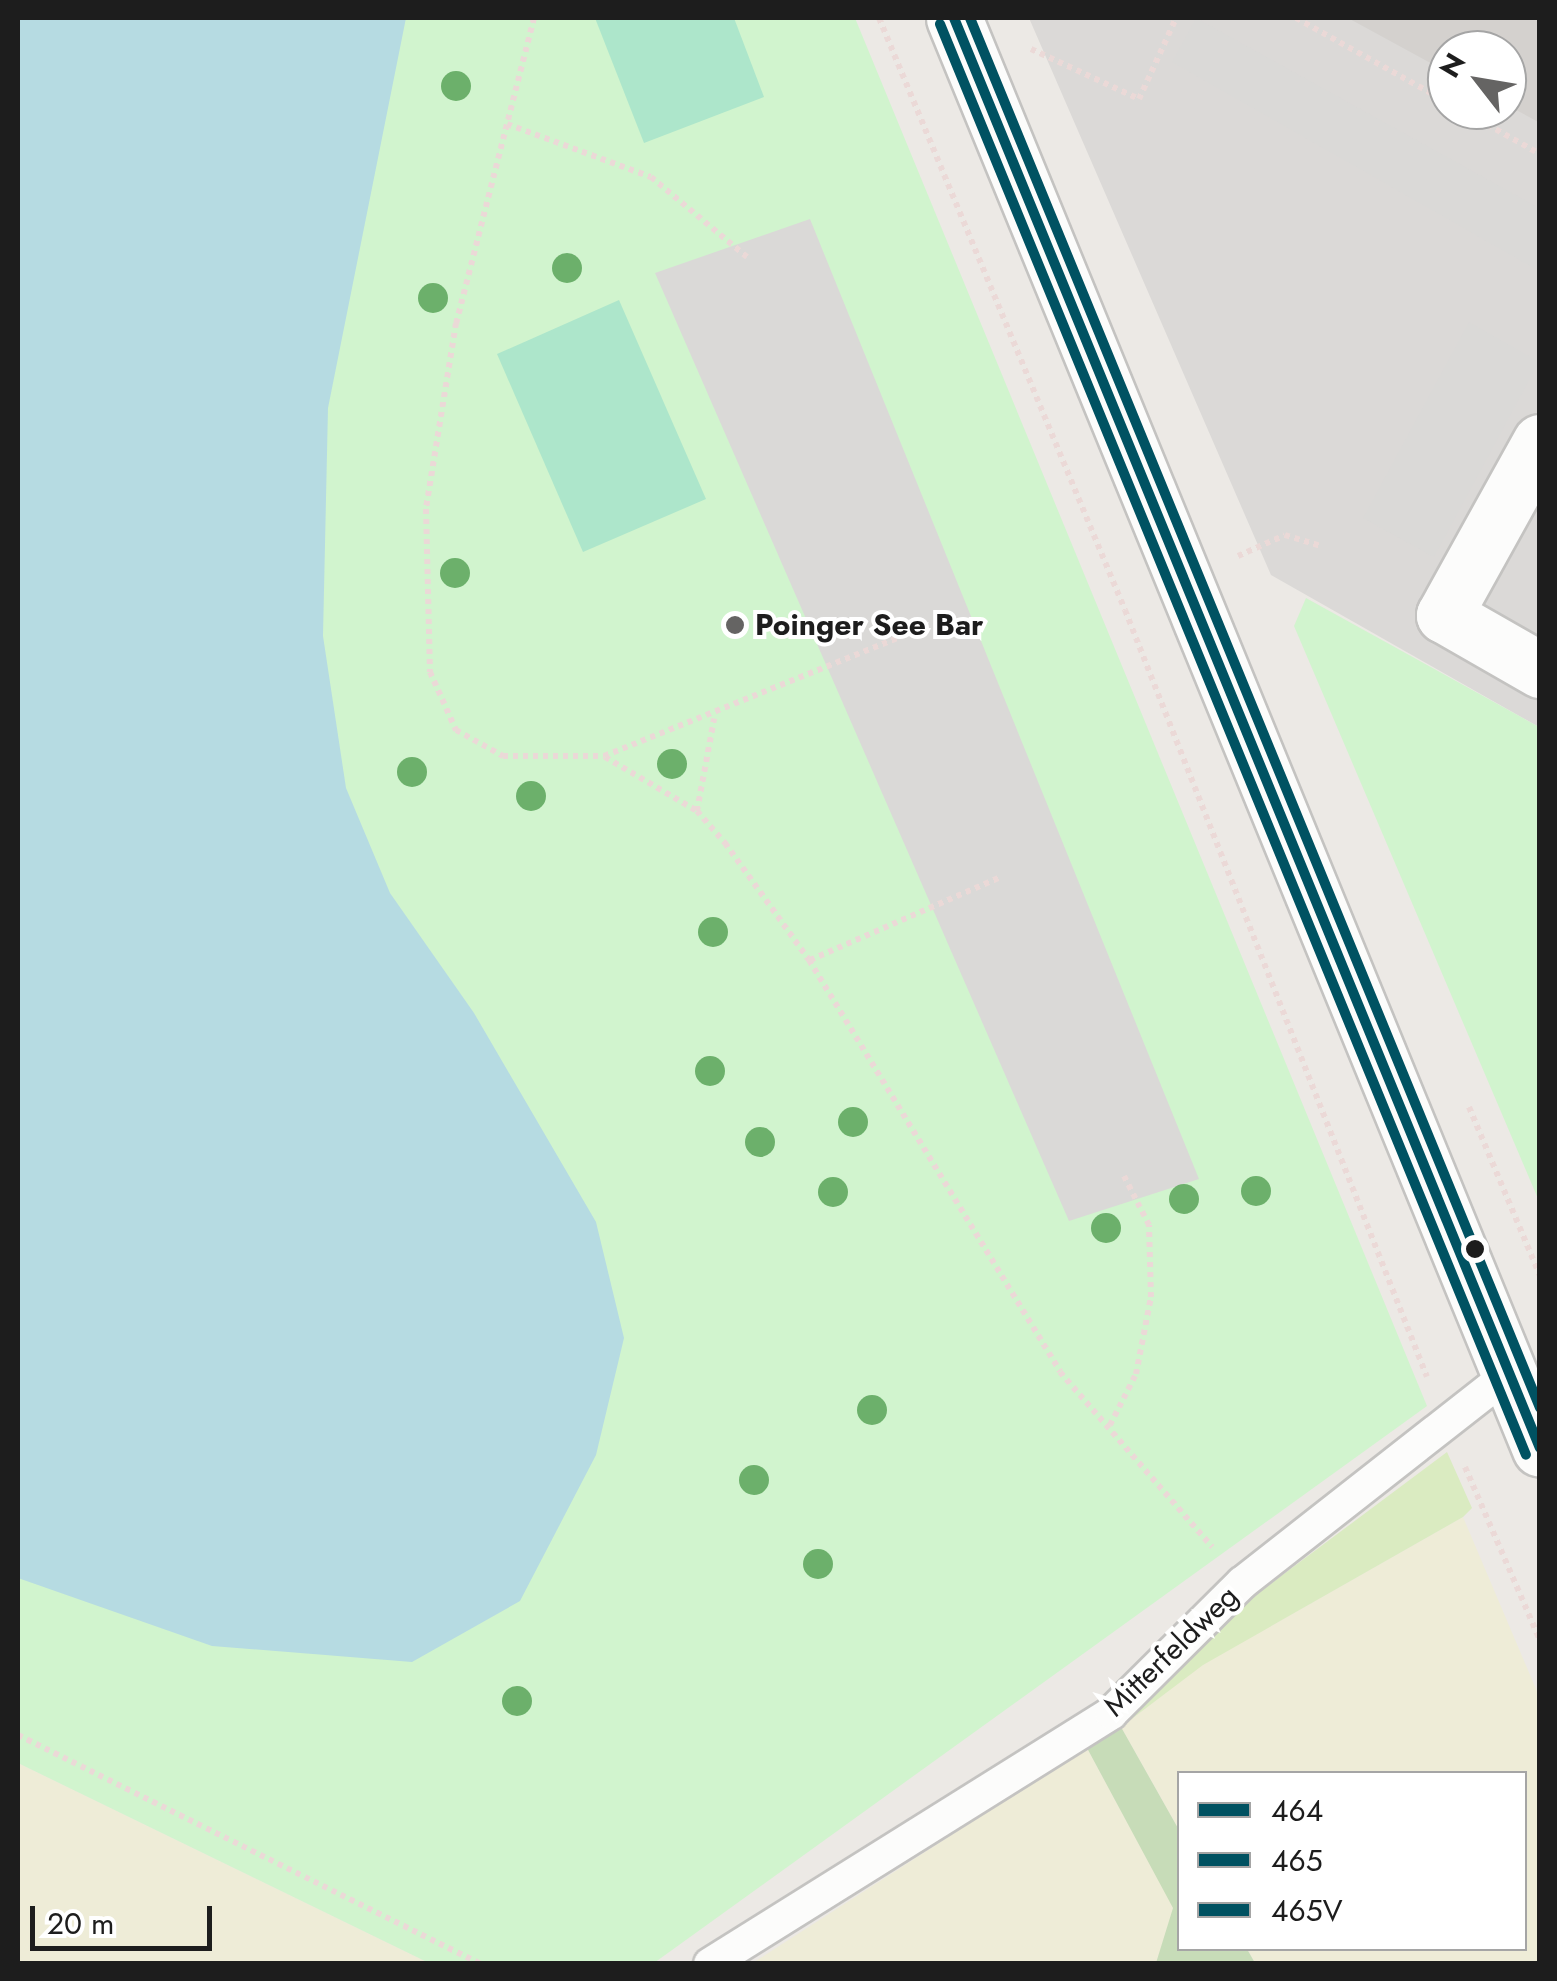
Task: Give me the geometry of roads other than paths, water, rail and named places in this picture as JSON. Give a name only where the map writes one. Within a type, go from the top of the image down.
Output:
[{"type":"street","points":[[954,18],[1540,1449]]},
{"type":"street","points":[[1540,442],[1444,615],[1540,670]]},
{"type":"lane","name":"Mitterfeldweg","points":[[710,1964],[1111,1713],[1242,1583],[1444,1418],[1508,1374]]},
{"type":"water","points":[[18,18],[406,18],[328,408],[323,636],[346,788],[390,893],[474,1013],[596,1222],[624,1338],[596,1455],[520,1601],[412,1662],[212,1646],[18,1578]]},
{"type":"place","name":"Poinger See Bar","points":[[735,625]]}]
